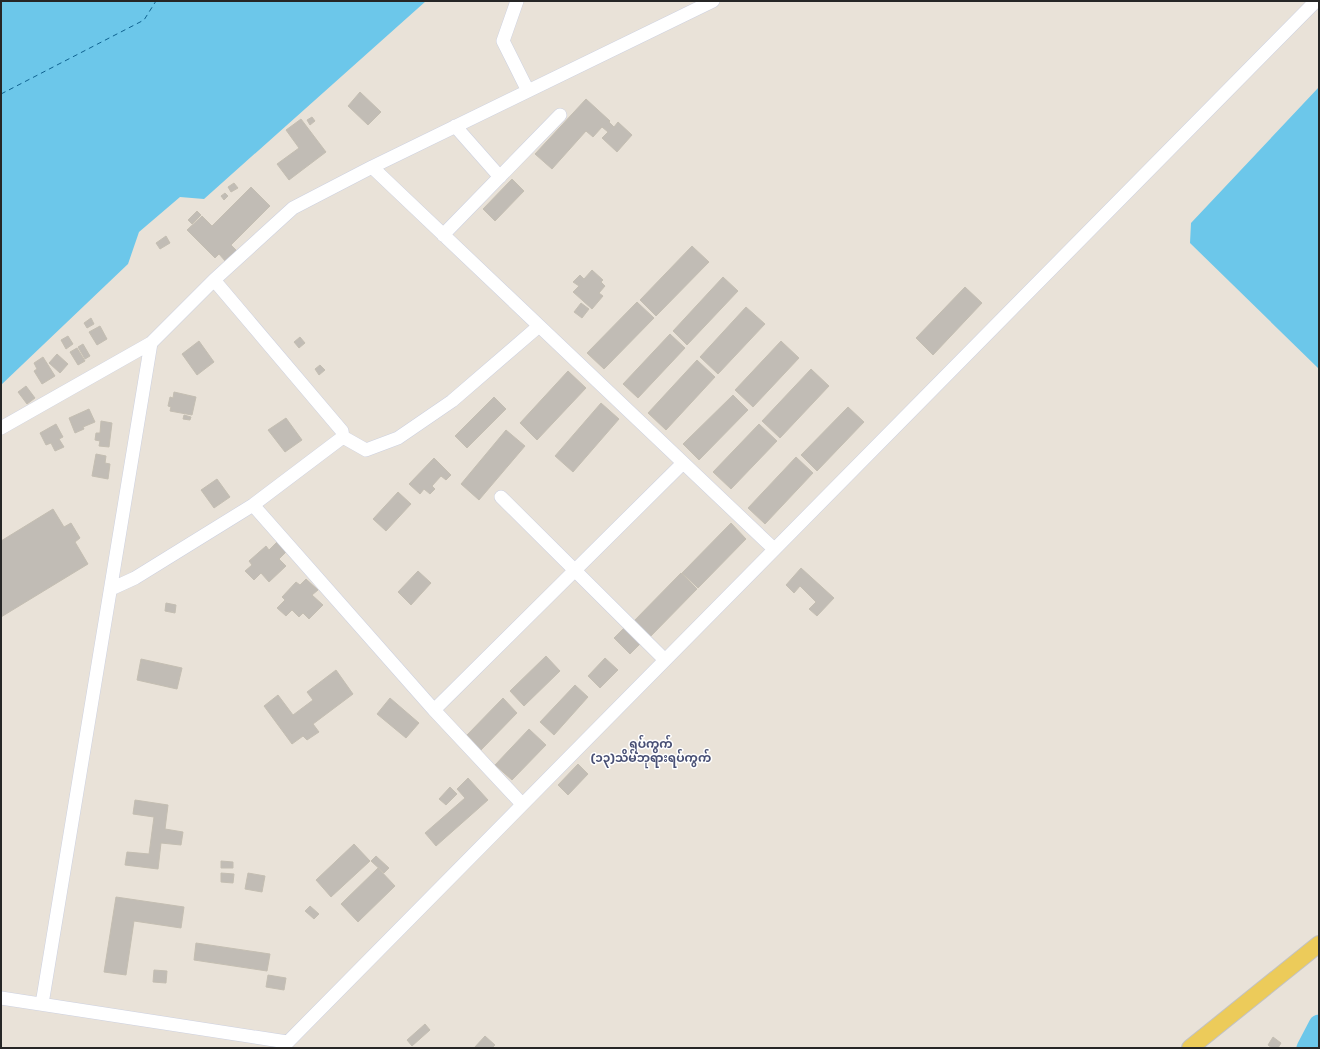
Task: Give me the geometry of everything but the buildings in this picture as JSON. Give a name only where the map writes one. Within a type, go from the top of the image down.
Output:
[{"type":"main road","points":[[1190,1048],[1319,944]]},
{"type":"street","points":[[517,1],[503,41],[528,91]]},
{"type":"street","points":[[1,428],[151,343],[214,280],[293,208],[455,126],[713,1]]},
{"type":"street","points":[[1,998],[285,1045],[1316,1]]},
{"type":"street","points":[[443,234],[560,115]]},
{"type":"street","points":[[455,126],[500,176]]},
{"type":"street","points":[[372,167],[540,326],[682,464],[774,549]]},
{"type":"street","points":[[214,280],[342,431],[343,437]]},
{"type":"street","points":[[343,437],[366,450],[398,438],[452,401],[540,326]]},
{"type":"street","points":[[42,1004],[151,343]]},
{"type":"street","points":[[111,589],[135,578],[253,505],[343,437]]},
{"type":"street","points":[[434,710],[682,464]]},
{"type":"street","points":[[501,497],[664,660]]},
{"type":"street","points":[[253,505],[434,710],[522,804]]},
{"type":"water","points":[[1,1],[426,1],[204,199],[180,197],[139,232],[128,264],[1,385]]},
{"type":"water","points":[[1319,87],[1319,369],[1190,243],[1191,223]]},
{"type":"waterway","points":[[1307,1048],[1319,1025]]},
{"type":"ferry route","points":[[1,94],[144,20],[156,1]]},
{"type":"district","name":"ရပ်ကွက် (၁၃)သိမ်ဘုရားရပ်ကွက်","points":[[651,751]]}]
